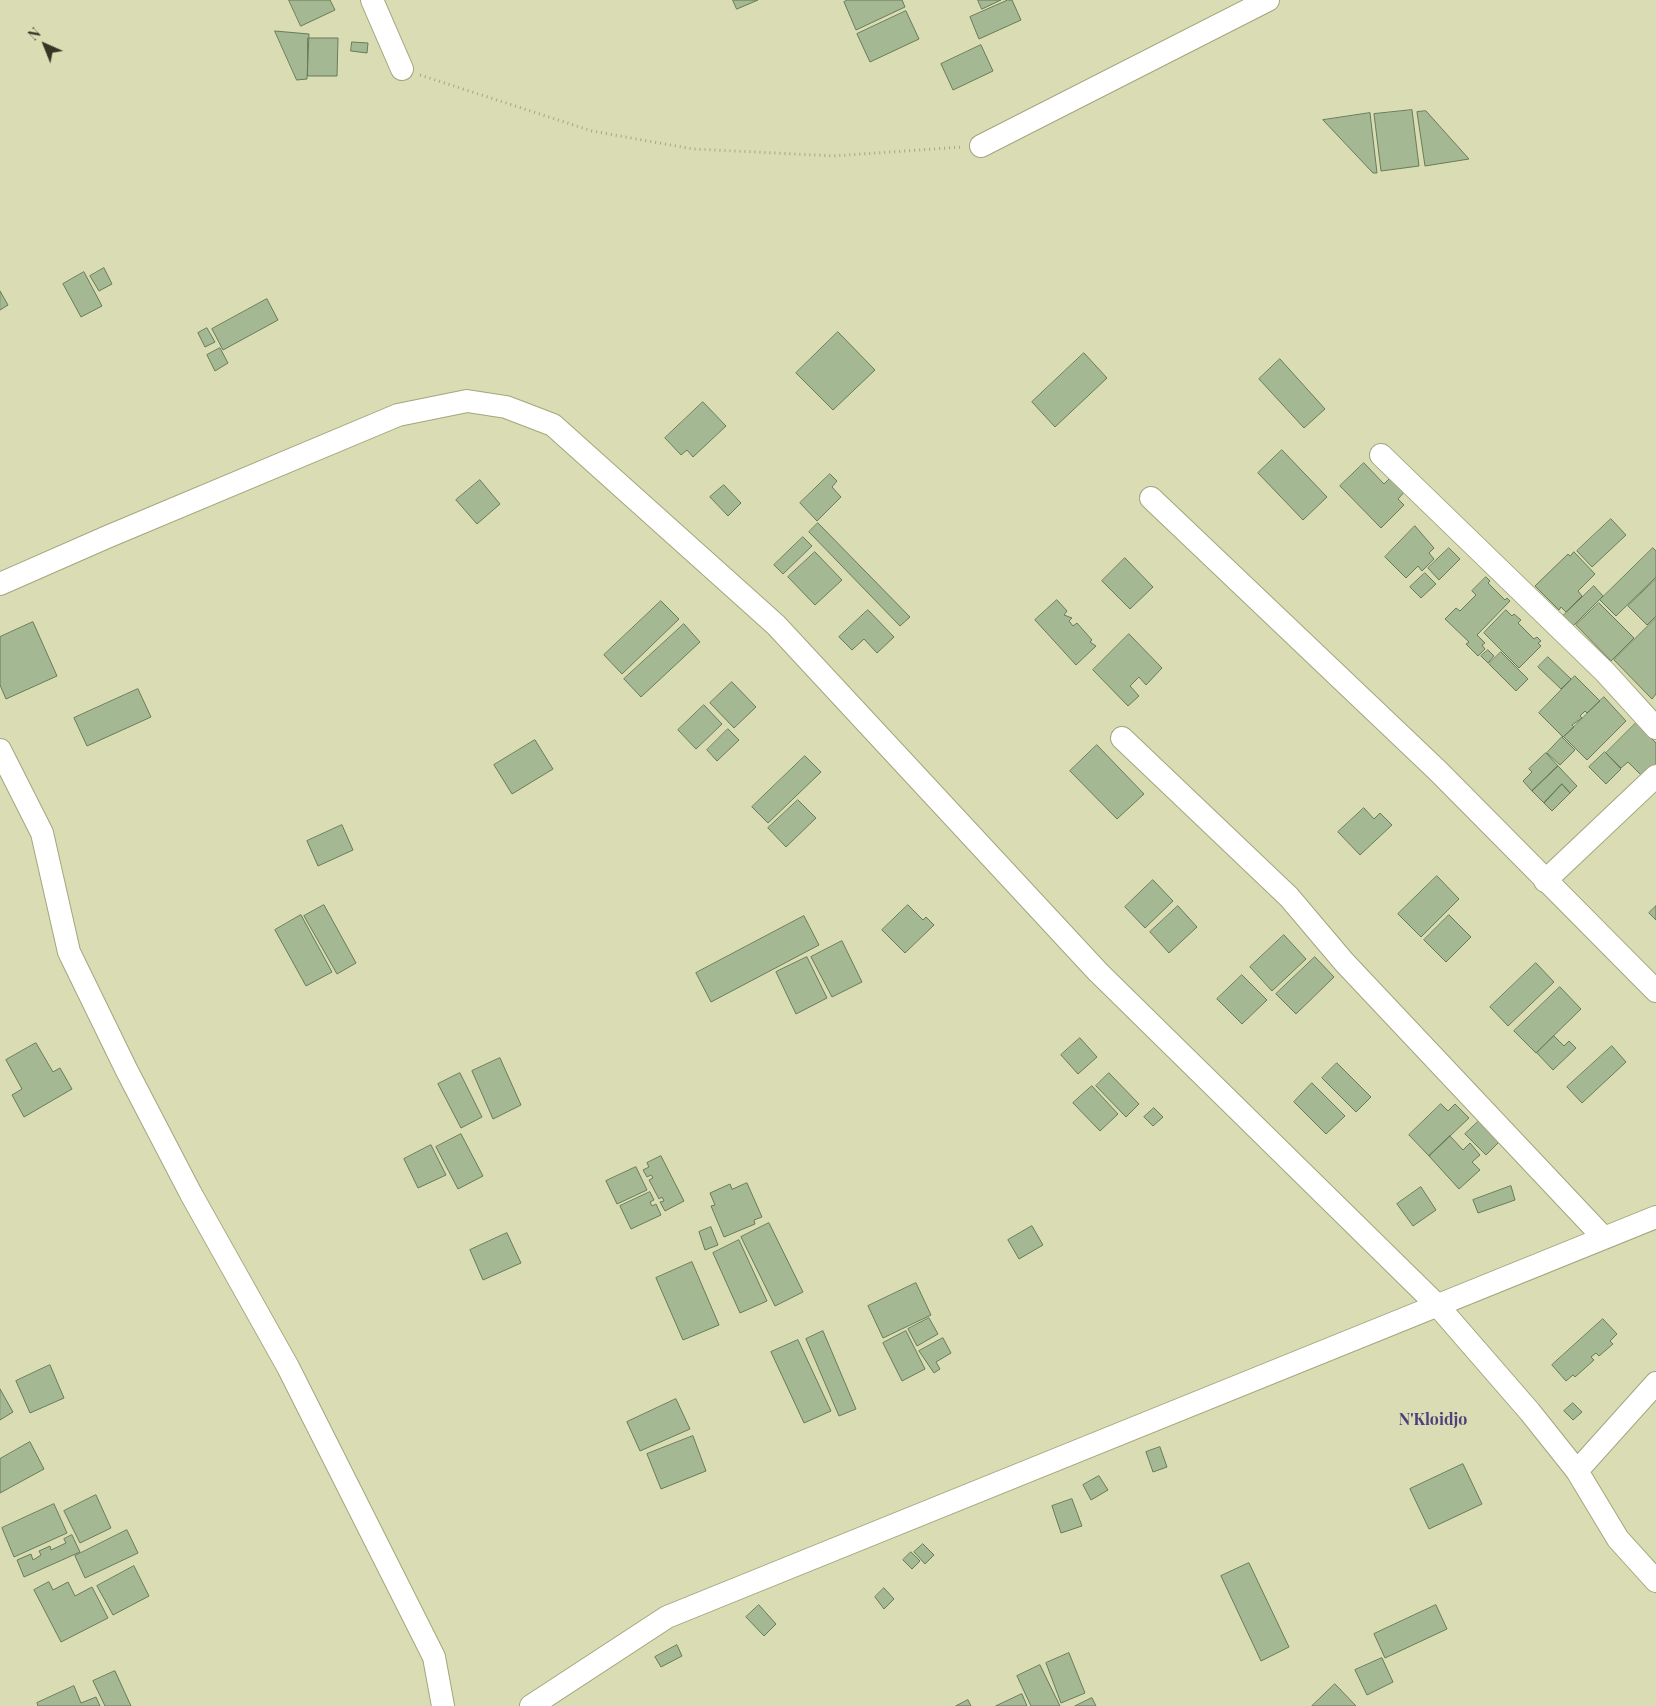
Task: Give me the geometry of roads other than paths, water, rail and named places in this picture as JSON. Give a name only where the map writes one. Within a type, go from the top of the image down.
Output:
[{"type":"street","points":[[372,0],[402,69]]},
{"type":"street","points":[[981,146],[1268,0]]},
{"type":"street","points":[[0,584],[398,415],[467,401],[506,407],[553,425],[776,625],[1098,972],[1438,1306],[1530,1412],[1577,1471],[1618,1539],[1656,1581]]},
{"type":"street","points":[[1381,455],[1606,672],[1656,728]]},
{"type":"street","points":[[1151,498],[1438,771],[1656,990]]},
{"type":"street","points":[[1122,738],[1289,897],[1344,962],[1604,1238]]},
{"type":"street","points":[[0,750],[42,833],[69,952],[126,1069],[187,1185],[288,1367],[434,1657],[443,1706]]},
{"type":"street","points":[[1546,881],[1656,776]]},
{"type":"street","points":[[531,1706],[667,1618],[1656,1217]]},
{"type":"street","points":[[1577,1471],[1656,1383]]},
{"type":"district","name":"N'Kloidjo","points":[[1433,1420]]}]
